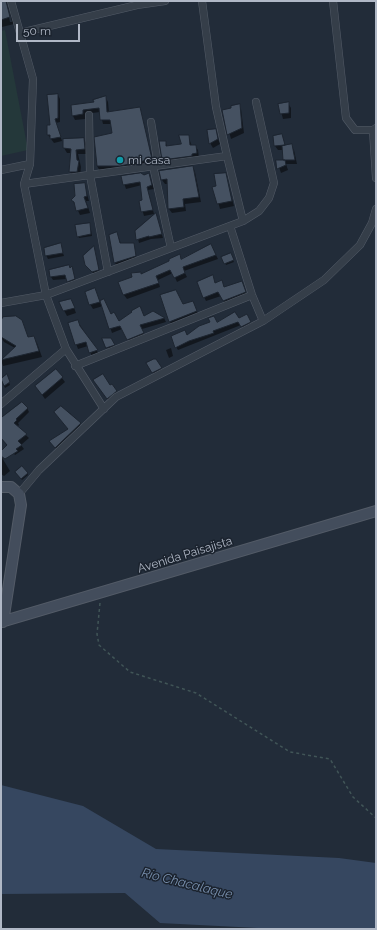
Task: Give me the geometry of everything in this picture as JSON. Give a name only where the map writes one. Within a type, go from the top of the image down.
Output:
[{"type":"main road","points":[[1,487],[12,487],[19,494],[21,505],[2,622]]},
{"type":"main road","name":"Avenida Paisajista","points":[[2,622],[376,510]]},
{"type":"street","points":[[11,1],[33,79],[30,164],[24,184],[46,295],[66,349],[75,366],[104,409]]},
{"type":"street","points":[[20,33],[138,2],[165,1]]},
{"type":"street","points":[[202,1],[216,107],[243,221]]},
{"type":"street","points":[[333,1],[346,118],[355,130],[375,129],[376,178]]},
{"type":"street","points":[[1,303],[46,295],[243,221],[259,211],[269,198],[274,183],[256,102]]},
{"type":"street","points":[[89,115],[90,175],[108,272]]},
{"type":"street","points":[[151,122],[156,166],[171,248]]},
{"type":"street","points":[[24,184],[227,156]]},
{"type":"street","points":[[1,170],[30,164]]},
{"type":"street","points":[[19,494],[39,470],[116,397],[263,321],[324,280],[360,245],[372,223],[376,209]]},
{"type":"street","points":[[230,226],[252,295],[263,321]]},
{"type":"street","points":[[75,366],[252,295]]},
{"type":"street","points":[[1,404],[66,349]]},
{"type":"path","points":[[102,593],[97,634],[99,645],[130,672],[196,692],[290,752],[330,759],[353,797],[376,818]]},
{"type":"green space","points":[[5,30],[28,150],[1,156],[1,31]]},
{"type":"water","name":"Río Chacalaque","points":[[1,785],[83,806],[156,849],[339,858],[376,863],[376,929],[277,929],[160,923],[125,893],[1,894]]},
{"type":"building","points":[[1,1],[6,1],[10,17],[1,20]]},
{"type":"building","points":[[58,94],[58,118],[55,119],[61,137],[50,139],[50,135],[47,135],[47,125],[50,125],[47,95]]},
{"type":"building","points":[[106,96],[107,112],[140,107],[152,159],[120,166],[97,166],[94,137],[112,133],[110,120],[100,120],[99,108],[83,110],[83,114],[72,116],[71,105],[94,102],[93,100]]},
{"type":"building","points":[[289,102],[289,113],[280,114],[278,104]]},
{"type":"building","points":[[240,104],[242,128],[227,135],[222,110]]},
{"type":"building","points":[[216,129],[218,139],[209,144],[207,130]]},
{"type":"building","points":[[282,134],[285,145],[274,146],[273,136]]},
{"type":"building","points":[[179,135],[189,135],[190,145],[196,145],[197,153],[192,154],[192,156],[162,160],[159,141],[166,141],[166,146],[181,144]]},
{"type":"building","points":[[84,138],[85,149],[76,150],[77,160],[79,161],[77,172],[69,172],[71,149],[63,148],[63,139]]},
{"type":"building","points":[[292,144],[295,160],[283,160],[282,146]]},
{"type":"building","points":[[276,160],[285,160],[286,165],[277,169]]},
{"type":"building","points":[[193,166],[199,197],[183,199],[184,207],[168,209],[167,179],[161,180],[159,171]]},
{"type":"building","points":[[141,173],[144,175],[149,173],[152,185],[147,187],[153,210],[141,212],[139,201],[142,200],[140,182],[123,185],[121,176]]},
{"type":"building","points":[[226,173],[232,201],[217,204],[212,187],[216,186],[214,174]]},
{"type":"building","points":[[85,183],[87,196],[84,197],[88,208],[76,211],[74,202],[71,200],[75,196],[74,184]]},
{"type":"building","points":[[156,213],[162,234],[136,240],[135,231]]},
{"type":"building","points":[[90,223],[91,234],[77,237],[75,225]]},
{"type":"building","points":[[117,232],[120,243],[134,243],[136,256],[114,263],[109,235]]},
{"type":"building","points":[[61,243],[63,253],[45,256],[44,248]]},
{"type":"building","points":[[211,244],[216,255],[183,267],[185,273],[174,278],[170,270],[156,276],[159,283],[123,295],[118,282],[132,277],[131,273],[141,272],[141,274],[169,261],[169,259],[180,254],[181,259]]},
{"type":"building","points":[[94,246],[99,270],[92,272],[85,265],[83,256]]},
{"type":"building","points":[[231,253],[234,260],[224,264],[221,257]]},
{"type":"building","points":[[69,265],[70,268],[72,266],[75,279],[67,282],[65,275],[50,277],[49,270]]},
{"type":"building","points":[[213,275],[215,283],[222,280],[224,287],[242,281],[246,292],[223,301],[218,292],[203,298],[197,282]]},
{"type":"building","points":[[95,288],[100,302],[89,305],[85,292]]},
{"type":"building","points":[[176,290],[183,304],[193,301],[197,311],[169,322],[160,295]]},
{"type":"building","points":[[71,299],[75,308],[63,311],[59,302]]},
{"type":"building","points":[[104,299],[111,314],[114,312],[119,321],[140,306],[144,316],[153,311],[165,318],[140,325],[144,333],[127,340],[120,326],[109,329],[100,301]]},
{"type":"building","points":[[235,312],[239,318],[247,314],[251,322],[241,327],[238,322],[213,331],[214,333],[189,341],[175,348],[171,336],[185,330],[187,335],[199,326],[210,322],[208,318],[214,316],[217,322]]},
{"type":"building","points":[[16,316],[22,320],[28,337],[34,336],[39,351],[1,360],[16,346],[1,337],[1,320],[3,317]]},
{"type":"building","points":[[78,320],[80,326],[98,350],[89,353],[86,342],[75,345],[68,323]]},
{"type":"building","points":[[102,338],[111,338],[115,345],[106,348]]},
{"type":"building","points":[[156,359],[162,368],[152,373],[146,363]]},
{"type":"building","points":[[56,369],[63,377],[42,395],[35,386]]},
{"type":"building","points":[[7,374],[10,382],[4,386],[1,379]]},
{"type":"building","points":[[103,374],[110,385],[112,384],[117,391],[107,399],[93,380]]},
{"type":"building","points":[[22,402],[28,408],[16,419],[17,420],[14,423],[27,434],[18,441],[22,445],[16,449],[18,451],[5,459],[1,456],[1,451],[7,445],[1,438],[1,418]]},
{"type":"building","points":[[61,406],[81,423],[55,448],[49,441],[68,429],[54,412]]},
{"type":"building","points":[[22,466],[28,473],[21,479],[15,472]]},
{"type":"place","name":"mi casa","points":[[120,160]]}]
